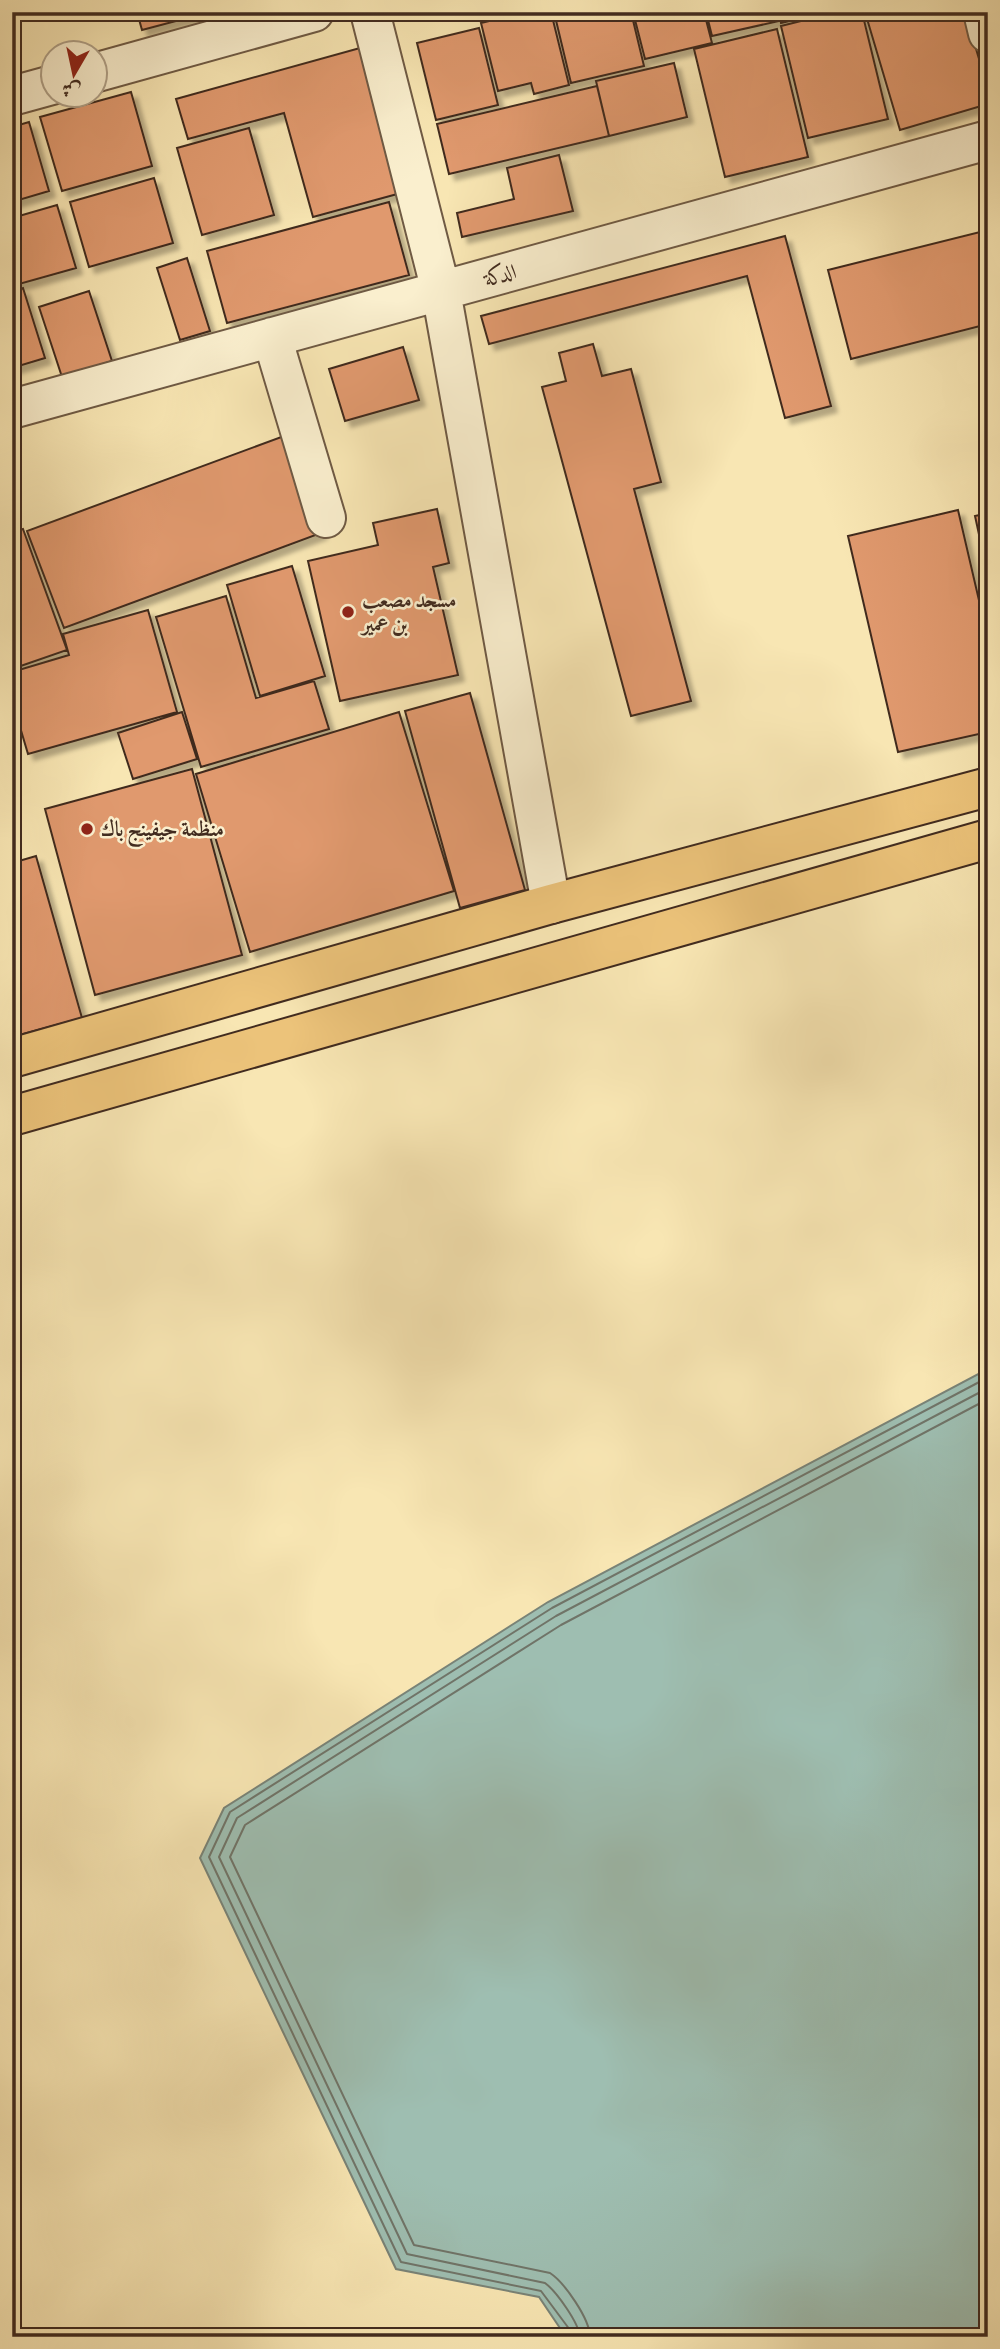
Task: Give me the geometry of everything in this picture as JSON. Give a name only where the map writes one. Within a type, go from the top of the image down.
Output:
[{"type":"main road","points":[[12,1058],[551,904],[988,787]]},
{"type":"main road","points":[[12,1116],[988,839]]},
{"type":"street","points":[[108,69],[314,12]]},
{"type":"street","points":[[370,12],[441,291],[551,904]]},
{"type":"street","points":[[983,12],[988,33]]},
{"type":"street","points":[[12,96],[38,89]]},
{"type":"street","name":"الدكة","points":[[12,409],[988,140]]},
{"type":"street","points":[[272,337],[326,518]]},
{"type":"water","points":[[982,1372],[988,1373],[988,2337],[566,2337],[539,2297],[396,2269],[200,1858],[224,1808],[548,1602]]},
{"type":"building","points":[[137,12],[210,12],[142,30]]},
{"type":"building","points":[[526,12],[551,12],[569,85],[534,94],[531,83],[498,91],[481,23]]},
{"type":"building","points":[[554,12],[631,12],[644,66],[571,83]]},
{"type":"building","points":[[633,12],[704,12],[712,43],[645,59]]},
{"type":"building","points":[[706,12],[777,12],[779,21],[712,36]]},
{"type":"building","points":[[779,12],[828,12],[781,23]]},
{"type":"building","points":[[837,12],[862,12],[888,119],[808,138],[781,26]]},
{"type":"building","points":[[865,12],[965,12],[988,89],[988,104],[900,130]]},
{"type":"building","points":[[479,28],[498,105],[436,120],[417,43]]},
{"type":"building","points":[[777,29],[808,157],[725,177],[694,49]]},
{"type":"building","points":[[360,48],[401,193],[313,217],[284,113],[188,139],[176,99]]},
{"type":"building","points":[[674,63],[687,117],[609,136],[596,81]]},
{"type":"building","points":[[597,86],[609,136],[449,174],[437,124]]},
{"type":"building","points":[[131,92],[152,166],[62,191],[40,117],[73,108],[108,108],[108,98]]},
{"type":"building","points":[[29,122],[49,191],[12,202],[12,127]]},
{"type":"building","points":[[249,128],[274,215],[202,235],[177,148]]},
{"type":"building","points":[[559,155],[573,211],[462,237],[457,213],[514,199],[507,168]]},
{"type":"building","points":[[154,178],[173,243],[89,267],[70,202]]},
{"type":"building","points":[[389,202],[409,275],[227,323],[207,251]]},
{"type":"building","points":[[57,205],[76,268],[12,286],[12,218]]},
{"type":"building","points":[[988,230],[988,324],[851,359],[828,270]]},
{"type":"building","points":[[785,236],[831,406],[785,418],[747,276],[489,344],[481,316]]},
{"type":"building","points":[[187,258],[210,331],[180,340],[157,268]]},
{"type":"building","points":[[23,288],[45,358],[12,368],[12,292]]},
{"type":"building","points":[[89,291],[112,361],[62,377],[39,307]]},
{"type":"building","points":[[593,344],[602,376],[631,369],[661,482],[634,489],[691,701],[631,716],[542,387],[566,381],[559,353]]},
{"type":"building","points":[[403,347],[419,400],[345,421],[329,369]]},
{"type":"building","points":[[284,436],[321,533],[64,628],[27,531]]},
{"type":"building","points":[[437,509],[449,563],[433,567],[458,675],[340,701],[308,561],[378,545],[373,523]]},
{"type":"building","points":[[958,510],[988,639],[988,732],[898,752],[848,536]]},
{"type":"building","points":[[988,513],[988,576],[975,516]]},
{"type":"building","points":[[23,529],[67,650],[12,669],[12,532]]},
{"type":"building","points":[[292,566],[325,676],[260,696],[227,585]]},
{"type":"building","points":[[226,596],[256,698],[314,681],[329,729],[201,767],[156,617]]},
{"type":"building","points":[[148,610],[177,712],[28,754],[12,700],[12,672],[69,655],[63,634]]},
{"type":"building","points":[[470,693],[525,890],[460,908],[405,711]]},
{"type":"building","points":[[182,712],[197,759],[133,779],[118,733]]},
{"type":"building","points":[[399,712],[454,891],[250,952],[196,774]]},
{"type":"building","points":[[192,769],[242,955],[95,995],[45,809]]},
{"type":"building","points":[[36,856],[82,1018],[12,1037],[12,863]]},
{"type":"place","name":"مسجد مصعب بن عمير","points":[[348,612]]},
{"type":"place","name":"منظمة جيفينج باك","points":[[87,829]]}]
